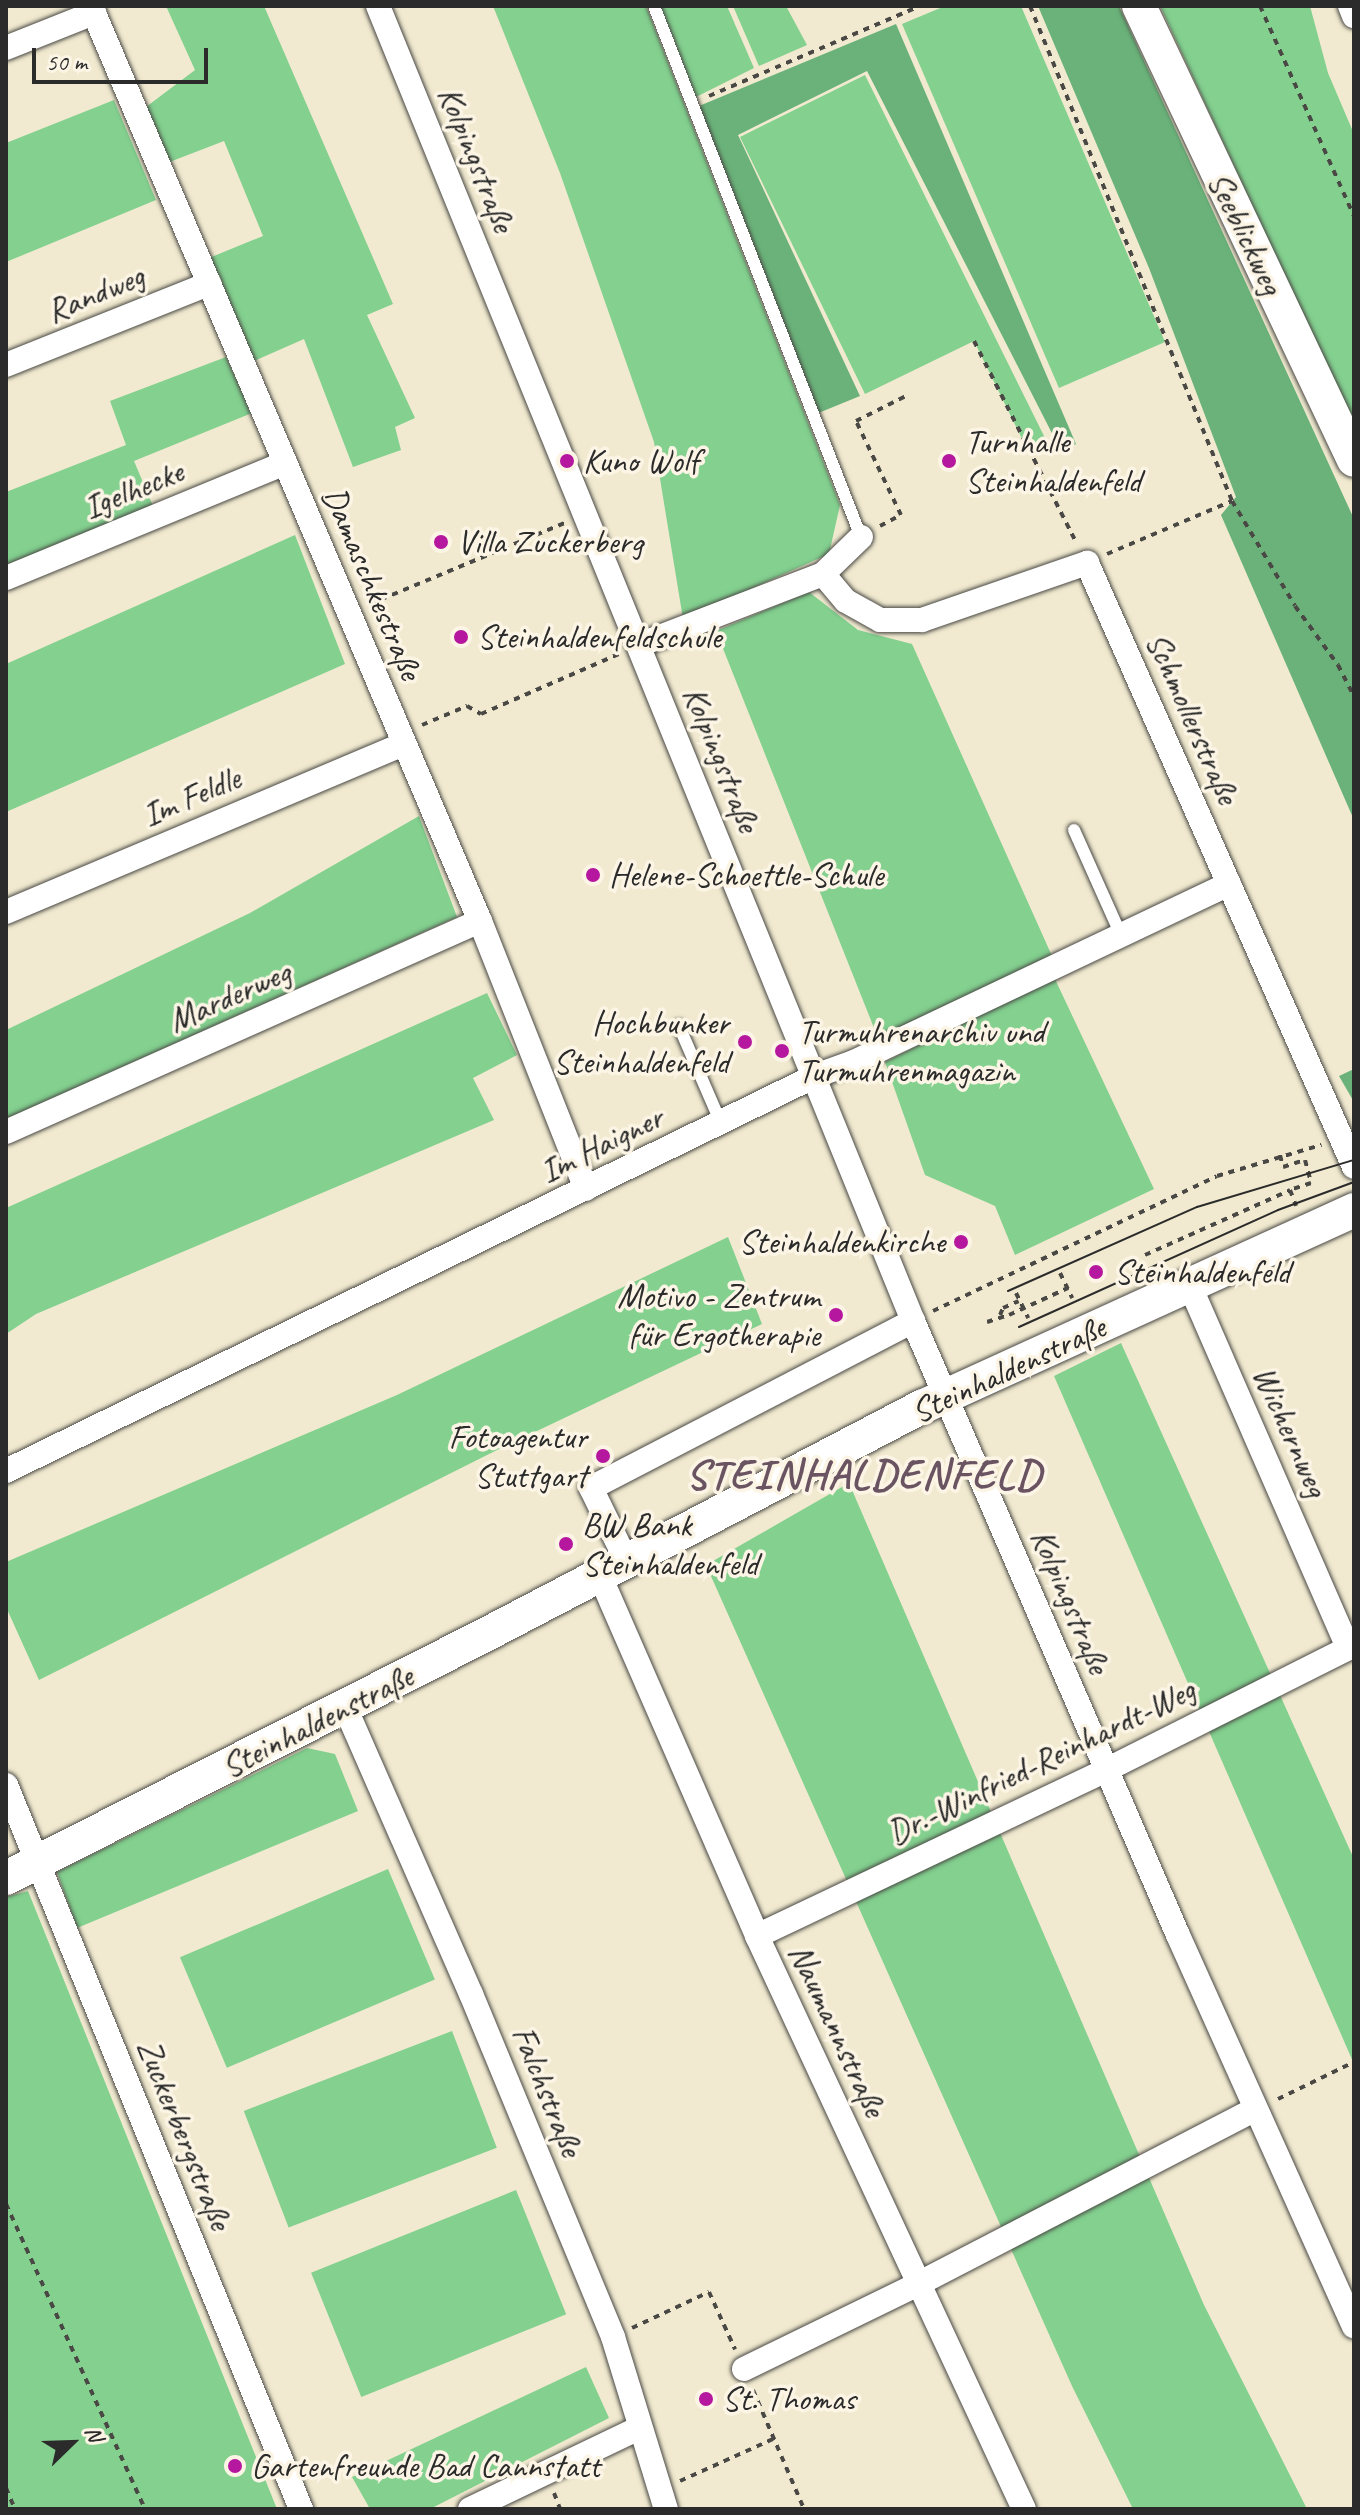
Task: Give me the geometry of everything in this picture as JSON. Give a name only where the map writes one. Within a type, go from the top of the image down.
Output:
[{"type":"street","name":"Kolpingstraße","points":[[378,6],[913,1321],[1254,2110],[1354,2326]]},
{"type":"street","name":"Seeblickweg","points":[[1139,6],[1354,460]]},
{"type":"street","points":[[1350,6],[1354,16]]},
{"type":"street","points":[[6,48],[92,10]]},
{"type":"street","name":"Damaschkestraße","points":[[92,10],[480,921],[586,1189]]},
{"type":"street","name":"Randweg","points":[[6,365],[209,284]]},
{"type":"street","name":"Igelhecke","points":[[6,578],[285,463]]},
{"type":"street","points":[[639,645],[823,574],[861,537]]},
{"type":"street","points":[[823,574],[846,601],[880,620],[922,620],[1087,563]]},
{"type":"street","name":"Schmollerstraße","points":[[1087,563],[1354,1167]]},
{"type":"street","name":"Im Feldle","points":[[6,912],[402,739]]},
{"type":"street","name":"Im Haigner","points":[[6,1471],[815,1076],[854,1062],[1229,884]]},
{"type":"street","name":"Marderweg","points":[[6,1132],[480,921]]},
{"type":"street","name":"Steinhaldenstraße","points":[[6,1878],[947,1396],[1339,1216]]},
{"type":"street","name":"Wichernweg","points":[[1190,1286],[1351,1646]]},
{"type":"street","points":[[613,1569],[591,1488],[913,1321]]},
{"type":"street","name":"Naumannstraße","points":[[613,1569],[757,1936],[1024,2509]]},
{"type":"street","name":"Dr.-Winfried-Reinhardt-Weg","points":[[757,1936],[1106,1770],[1351,1646]]},
{"type":"street","name":"Falchstraße","points":[[345,1707],[471,1994],[613,2337],[663,2499]]},
{"type":"street","name":"Zuckerbergstraße","points":[[6,1785],[301,2509]]},
{"type":"street","points":[[744,2369],[918,2284],[1254,2110]]},
{"type":"street","points":[[470,2509],[639,2428]]},
{"type":"lane","points":[[654,6],[861,537]]},
{"type":"lane","points":[[1074,830],[1121,935]]},
{"type":"lane","points":[[679,1026],[721,1123]]},
{"type":"path","points":[[692,103],[920,6]]},
{"type":"path","points":[[1030,6],[1232,501],[1295,606],[1338,665],[1354,696]]},
{"type":"path","points":[[1260,6],[1354,216]]},
{"type":"path","points":[[974,341],[1087,563],[1232,501]]},
{"type":"path","points":[[901,515],[856,421],[908,395]]},
{"type":"path","points":[[348,613],[586,514]]},
{"type":"path","points":[[402,739],[467,706],[481,714],[639,645]]},
{"type":"path","points":[[913,1321],[1217,1176],[1342,1138]]},
{"type":"path","points":[[1145,1255],[1311,1183],[1305,1160],[1283,1167],[1280,1155]]},
{"type":"path","points":[[1290,1190],[1299,1212],[1317,1205],[1339,1216]]},
{"type":"path","points":[[1060,1273],[1072,1298]]},
{"type":"path","points":[[1000,1315],[1009,1315],[1068,1288]]},
{"type":"path","points":[[1016,1293],[1028,1318]]},
{"type":"path","points":[[987,1322],[1019,1301]]},
{"type":"path","points":[[1254,2110],[1354,2062]]},
{"type":"path","points":[[6,2204],[145,2509]]},
{"type":"path","points":[[613,2337],[709,2292],[804,2509]]},
{"type":"path","points":[[663,2499],[773,2439]]},
{"type":"path","points":[[6,2488],[15,2509]]},
{"type":"green space","points":[[166,6],[264,6],[393,304],[367,315],[415,418],[395,427],[401,450],[353,467],[304,339],[254,361],[209,258],[263,236],[224,141],[167,163],[146,107],[195,70]]},
{"type":"green space","points":[[493,6],[646,6],[840,505],[829,554],[683,619],[654,442],[560,173]]},
{"type":"green space","points":[[658,6],[727,6],[754,68],[694,98]]},
{"type":"green space","points":[[733,6],[786,6],[807,45],[759,66]]},
{"type":"green space","points":[[945,6],[1021,6],[1165,342],[1059,388],[902,24]]},
{"type":"green space","points":[[1038,6],[1119,6],[1354,519],[1354,820],[1221,515],[1236,497],[1149,268]]},
{"type":"green space","points":[[1160,6],[1310,6],[1328,73],[1354,134],[1354,425]]},
{"type":"green space","points":[[896,24],[1076,444],[1061,451],[867,71],[738,135],[860,396],[816,414],[699,106]]},
{"type":"green space","points":[[865,75],[1047,442],[1028,451],[974,341],[865,394],[740,137]]},
{"type":"green space","points":[[114,100],[156,200],[6,262],[6,143]]},
{"type":"green space","points":[[226,357],[252,413],[134,461],[153,506],[6,566],[6,492],[126,445],[110,401]]},
{"type":"green space","points":[[295,535],[345,664],[6,812],[6,664]]},
{"type":"green space","points":[[809,592],[858,630],[912,644],[1052,956],[878,1038],[716,631]]},
{"type":"green space","points":[[419,816],[457,917],[6,1119],[6,1030],[250,913]]},
{"type":"green space","points":[[1054,977],[1154,1189],[1015,1255],[995,1206],[925,1175],[885,1062]]},
{"type":"green space","points":[[487,993],[517,1055],[473,1078],[494,1120],[36,1314],[6,1334],[6,1208]]},
{"type":"green space","points":[[1354,1069],[1354,1102],[1339,1076]]},
{"type":"green space","points":[[728,1237],[762,1324],[499,1449],[39,1680],[6,1607],[6,1562],[397,1395]]},
{"type":"green space","points":[[1121,1343],[1354,1859],[1354,2064],[1054,1376]]},
{"type":"green space","points":[[849,1483],[1204,2305],[1307,2509],[1133,2509],[1072,2386],[706,1565]]},
{"type":"green space","points":[[307,1748],[335,1754],[358,1811],[77,1928],[57,1872]]},
{"type":"green space","points":[[388,1869],[435,1979],[227,2068],[180,1957]]},
{"type":"green space","points":[[28,1891],[277,2509],[6,2509],[6,1897]]},
{"type":"green space","points":[[452,2031],[497,2148],[289,2228],[244,2111]]},
{"type":"green space","points":[[516,2190],[566,2314],[361,2397],[311,2273]]},
{"type":"green space","points":[[586,2367],[609,2418],[430,2509],[370,2509],[352,2477]]},
{"type":"tram line","points":[[1008,1291],[1197,1207],[1354,1160]]},
{"type":"tram line","points":[[1019,1327],[1278,1210],[1354,1182]]},
{"type":"place","name":"Kuno Wolf","points":[[567,461]]},
{"type":"place","name":"Turnhalle Steinhaldenfeld","points":[[949,461]]},
{"type":"place","name":"Villa Zuckerberg","points":[[441,542]]},
{"type":"place","name":"Steinhaldenfeldschule","points":[[461,637]]},
{"type":"place","name":"Helene-Schoettle-Schule","points":[[593,875]]},
{"type":"place","name":"Hochbunker Steinhaldenfeld","points":[[745,1042]]},
{"type":"place","name":"Turmuhrenarchiv und Turmuhrenmagazin","points":[[782,1051]]},
{"type":"place","name":"Steinhaldenkirche","points":[[961,1242]]},
{"type":"place","name":"Steinhaldenfeld","points":[[1096,1272]]},
{"type":"place","name":"Motivo - Zentrum für Ergotherapie","points":[[836,1315]]},
{"type":"place","name":"Fotoagentur Stuttgart","points":[[603,1456]]},
{"type":"place","name":"BW Bank Steinhaldenfeld","points":[[566,1544]]},
{"type":"place","name":"St. Thomas","points":[[706,2399]]},
{"type":"place","name":"Gartenfreunde Bad Cannstatt","points":[[235,2466]]},
{"type":"district","name":"STEINHALDENFELD","points":[[864,1475]]}]
